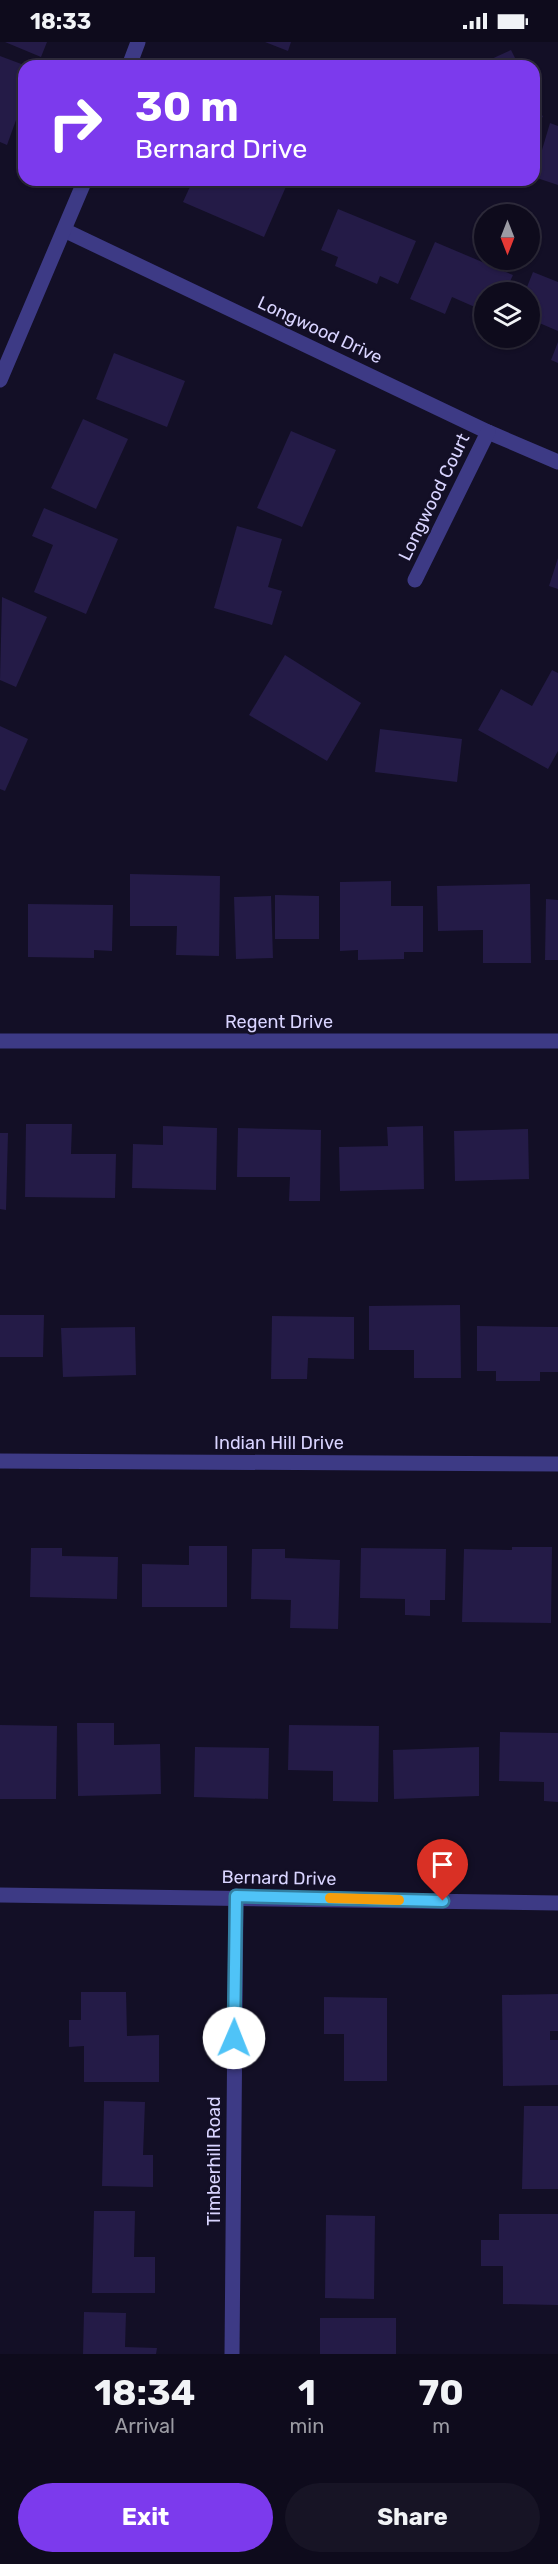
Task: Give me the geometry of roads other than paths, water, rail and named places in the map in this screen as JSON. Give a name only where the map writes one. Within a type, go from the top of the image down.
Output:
[{"type":"street","points":[[131,60],[138,42]]},
{"type":"street","points":[[0,380],[66,231],[83,186]]},
{"type":"street","name":"Longwood Drive","points":[[66,231],[488,432],[558,462]]},
{"type":"street","name":"Longwood Court","points":[[415,580],[488,432]]},
{"type":"street","name":"Regent Drive","points":[[0,1041],[558,1041]]},
{"type":"street","name":"Indian Hill Drive","points":[[0,1461],[558,1464]]},
{"type":"street","name":"Bernard Drive","points":[[0,1894],[236,1896],[558,1903]]},
{"type":"street","name":"Timberhill Road","points":[[232,2354],[236,1896]]}]
